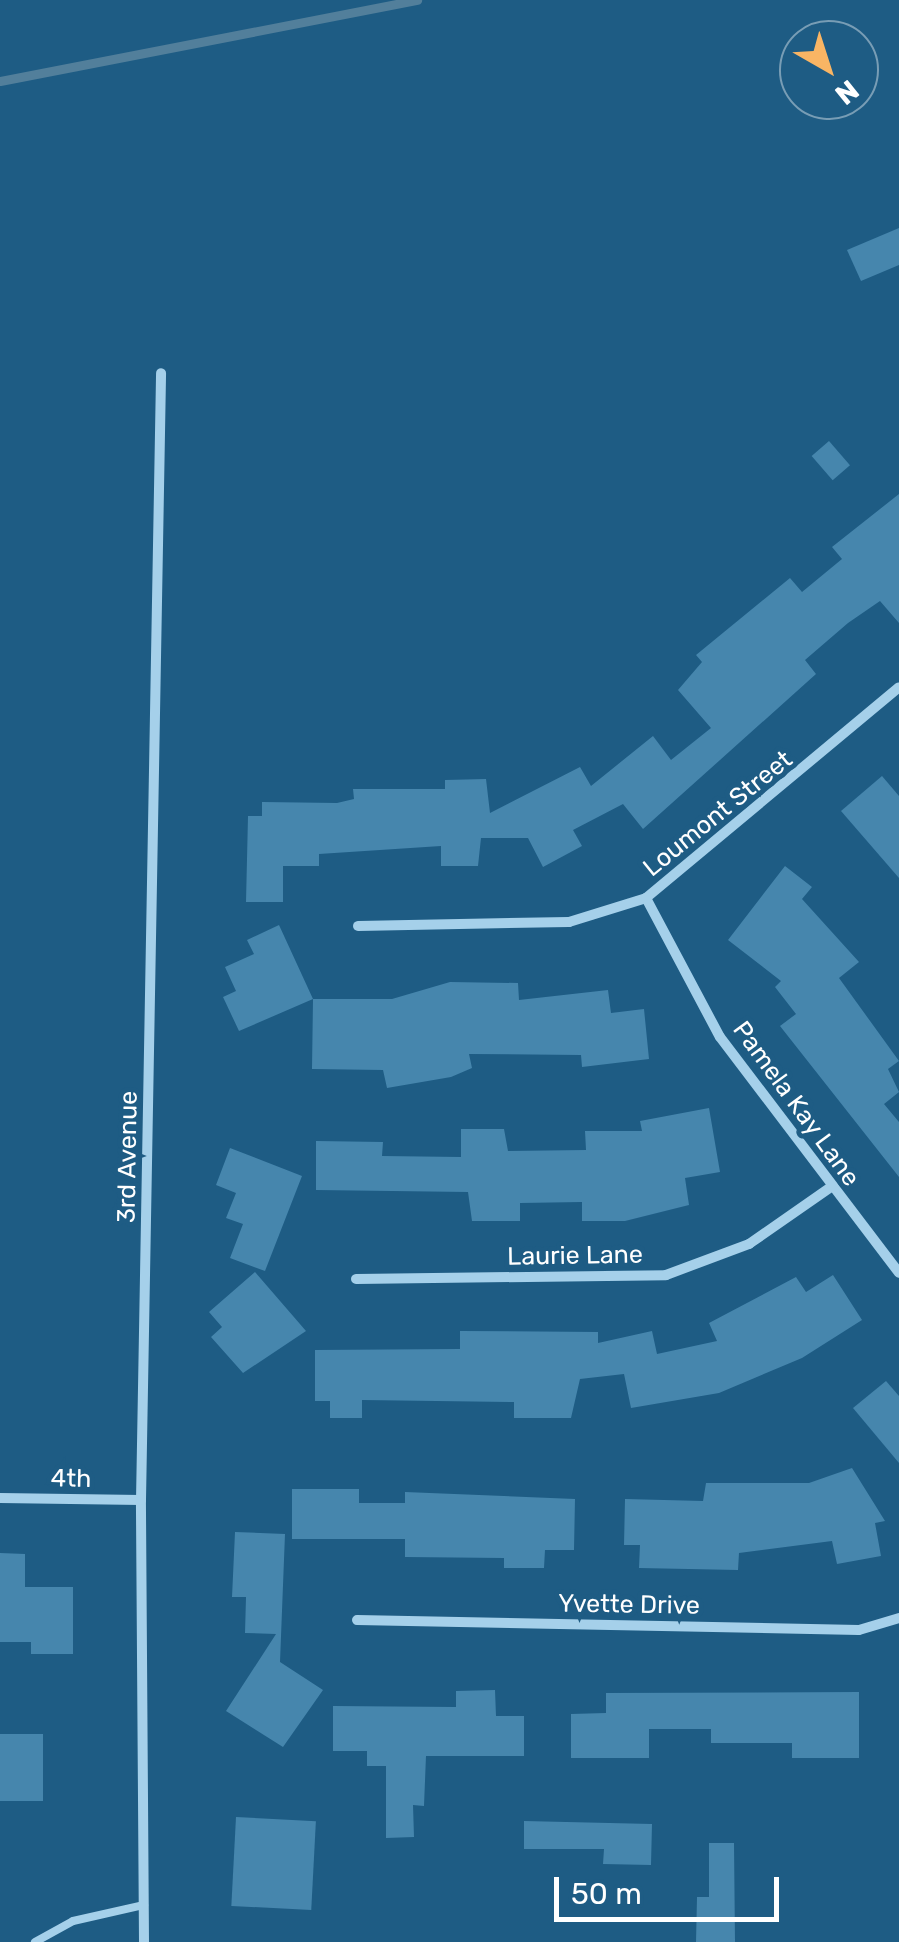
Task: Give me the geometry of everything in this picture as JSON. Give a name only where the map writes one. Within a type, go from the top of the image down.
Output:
[{"type":"street","name":"3rd Avenue","points":[[144,1942],[141,1500],[162,374]]},
{"type":"street","name":"Loumont Street","points":[[358,926],[569,922],[646,898],[899,688]]},
{"type":"street","name":"Pamela Kay Lane","points":[[646,898],[720,1037],[899,1273]]},
{"type":"street","name":"Laurie Lane","points":[[356,1279],[666,1275],[749,1244],[831,1187]]},
{"type":"street","name":"4th","points":[[0,1498],[141,1500]]},
{"type":"street","name":"Yvette Drive","points":[[357,1620],[859,1630],[899,1618]]},
{"type":"lane","points":[[35,1942],[74,1921],[144,1905]]},
{"type":"building","points":[[899,228],[899,265],[861,281],[847,250]]},
{"type":"building","points":[[829,441],[850,465],[833,480],[812,456]]},
{"type":"building","points":[[899,494],[899,623],[880,601],[848,623],[805,660],[816,674],[643,829],[623,804],[573,830],[582,846],[543,867],[528,838],[481,838],[478,866],[441,866],[441,846],[319,854],[319,866],[283,866],[283,902],[246,902],[248,816],[262,816],[262,802],[337,803],[354,799],[353,789],[445,789],[445,780],[486,779],[490,813],[580,767],[591,786],[653,736],[671,760],[711,728],[678,690],[702,662],[696,655],[790,578],[802,592],[842,559],[832,547]]},
{"type":"building","points":[[882,776],[899,796],[899,878],[841,811]]},
{"type":"building","points":[[785,866],[812,887],[802,899],[859,962],[839,978],[899,1061],[888,1069],[899,1092],[884,1104],[899,1122],[899,1177],[780,1026],[796,1014],[775,987],[781,981],[728,940]]},
{"type":"building","points":[[279,925],[313,999],[239,1031],[223,997],[236,991],[225,967],[254,954],[247,940]]},
{"type":"building","points":[[450,982],[518,983],[519,1000],[608,990],[611,1013],[644,1009],[649,1059],[582,1067],[581,1055],[469,1054],[472,1068],[451,1077],[387,1088],[383,1070],[312,1069],[313,999],[392,999]]},
{"type":"building","points":[[709,1108],[720,1172],[685,1178],[689,1205],[625,1221],[582,1221],[582,1202],[520,1203],[520,1221],[472,1221],[468,1192],[316,1190],[316,1141],[383,1142],[382,1156],[461,1157],[461,1129],[504,1129],[508,1151],[586,1150],[585,1131],[642,1131],[640,1121]]},
{"type":"building","points":[[230,1148],[302,1176],[265,1271],[230,1258],[243,1224],[226,1218],[236,1193],[216,1185]]},
{"type":"building","points":[[255,1272],[306,1331],[243,1373],[211,1337],[222,1327],[209,1312]]},
{"type":"building","points":[[833,1275],[862,1320],[802,1358],[719,1393],[631,1408],[624,1374],[580,1379],[571,1418],[514,1418],[514,1402],[362,1400],[362,1418],[330,1418],[330,1401],[315,1401],[315,1350],[460,1349],[460,1331],[598,1332],[598,1343],[652,1331],[657,1354],[717,1341],[709,1323],[796,1277],[806,1292]]},
{"type":"building","points":[[886,1381],[899,1396],[899,1463],[853,1408]]},
{"type":"building","points":[[852,1468],[885,1521],[875,1523],[881,1556],[837,1564],[832,1541],[739,1553],[738,1570],[639,1568],[640,1545],[624,1545],[625,1499],[703,1501],[706,1483],[809,1483]]},
{"type":"building","points":[[292,1489],[359,1489],[359,1503],[405,1503],[405,1492],[575,1499],[574,1550],[545,1550],[544,1568],[504,1568],[504,1558],[405,1557],[405,1539],[292,1539]]},
{"type":"building","points":[[235,1532],[285,1534],[280,1662],[323,1690],[283,1747],[226,1711],[276,1634],[245,1633],[246,1597],[232,1597]]},
{"type":"building","points":[[0,1553],[25,1554],[25,1587],[73,1587],[73,1654],[31,1654],[31,1642],[0,1642]]},
{"type":"building","points":[[495,1690],[496,1716],[524,1716],[524,1756],[426,1756],[424,1806],[413,1805],[414,1837],[386,1838],[386,1766],[367,1766],[367,1751],[333,1751],[333,1706],[456,1707],[456,1691]]},
{"type":"building","points":[[859,1692],[859,1758],[792,1758],[792,1743],[711,1743],[711,1729],[649,1729],[649,1758],[571,1758],[571,1714],[606,1713],[606,1693]]},
{"type":"building","points":[[0,1734],[43,1734],[43,1801],[0,1801]]},
{"type":"building","points":[[236,1817],[316,1821],[311,1910],[231,1906]]},
{"type":"building","points":[[524,1821],[652,1824],[651,1865],[603,1864],[604,1849],[524,1849]]},
{"type":"building","points":[[709,1843],[734,1843],[735,1942],[696,1942],[697,1897],[709,1897]]},
{"type":"waterway","points":[[0,81],[417,0]]}]
